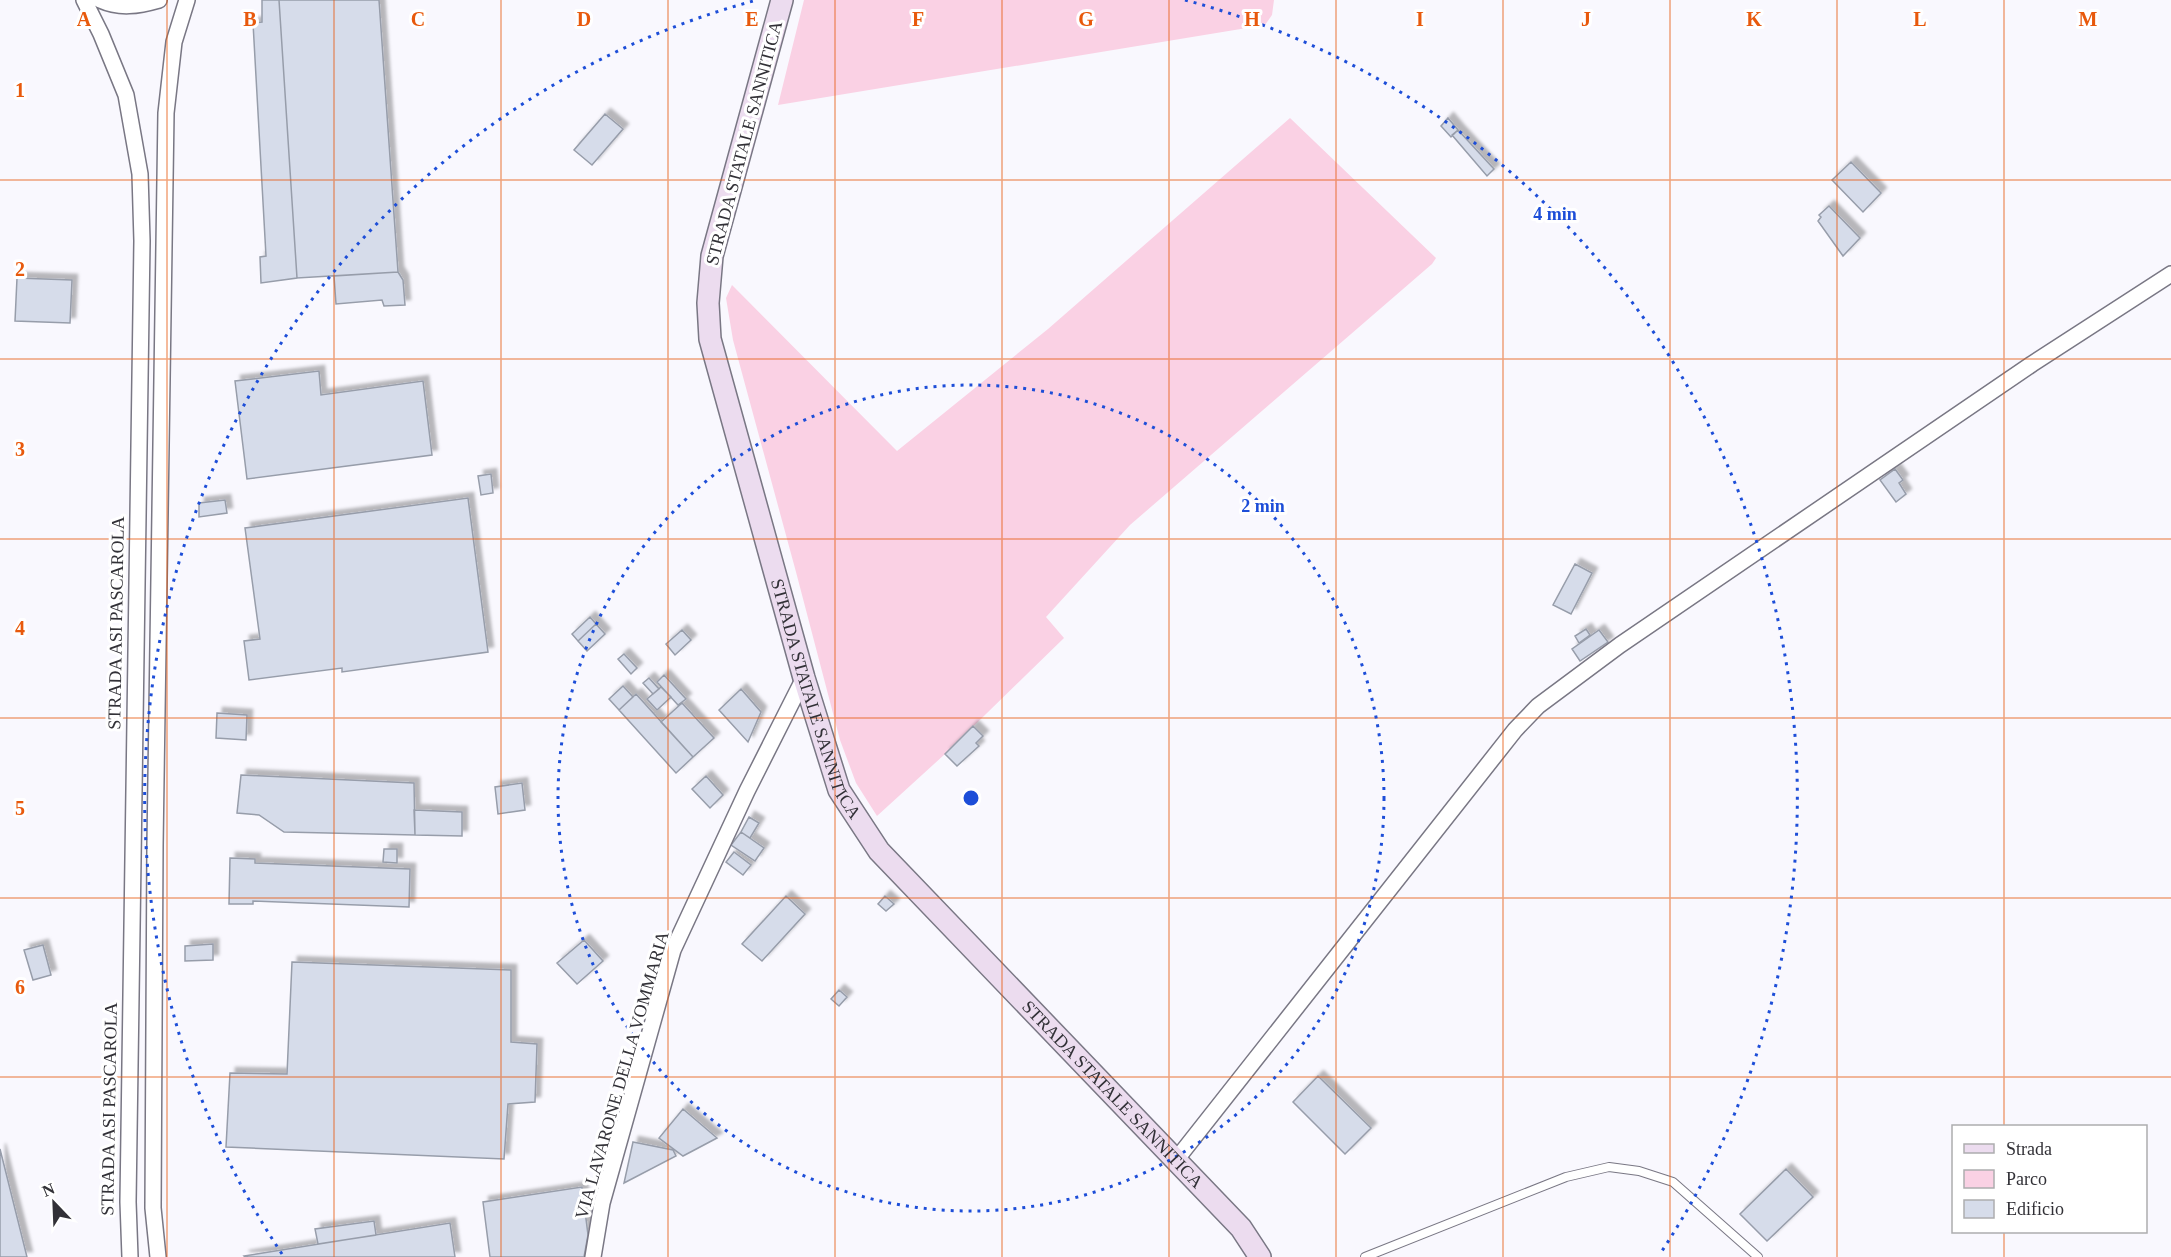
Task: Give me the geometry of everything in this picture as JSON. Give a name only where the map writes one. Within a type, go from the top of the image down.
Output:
[{"type":"main road","name":"STRADA STATALE SANNITICA","points":[[778,5],[712,256],[708,303],[710,339],[804,678],[839,790],[879,851],[1241,1228],[1260,1257]]},
{"type":"street","name":"STRADA ASI PASCAROLA","points":[[84,0],[101,34],[126,95],[140,174],[142,241],[128,1202],[130,1257]]},
{"type":"street","points":[[100,0],[111,5],[135,7],[159,0]]},
{"type":"street","points":[[158,1257],[153,1196],[155,856],[166,113],[174,42],[187,0]]},
{"type":"street","points":[[1176,1160],[1515,730],[1538,706],[1620,645],[2032,364],[2171,274]]},
{"type":"street","name":"VIA LAVARONE DELLA VOMMARIA","points":[[593,1257],[602,1203],[673,950],[747,790],[804,678]]},
{"type":"lane","points":[[1365,1257],[1566,1177],[1609,1167],[1639,1171],[1673,1182],[1758,1257]]},
{"type":"green space","points":[[804,0],[1274,0],[1272,15],[1265,25],[778,105]]},
{"type":"green space","points":[[1290,118],[1436,258],[1432,264],[1130,525],[1046,617],[1064,638],[945,754],[877,816],[856,783],[840,740],[733,340],[726,298],[732,285],[897,451],[1048,329]]},
{"type":"building","points":[[262,0],[279,0],[297,278],[261,283],[260,257],[266,256],[253,23],[262,22]]},
{"type":"building","points":[[279,0],[379,0],[398,272],[297,278]]},
{"type":"building","points":[[605,114],[623,129],[592,165],[574,150]]},
{"type":"building","points":[[1448,118],[1458,130],[1451,137],[1441,126]]},
{"type":"building","points":[[1458,130],[1494,169],[1487,176],[1452,135]]},
{"type":"building","points":[[1851,162],[1881,193],[1863,212],[1832,180]]},
{"type":"building","points":[[1829,206],[1860,238],[1843,256],[1818,221],[1821,217],[1819,215]]},
{"type":"building","points":[[398,272],[403,280],[405,305],[384,306],[382,300],[336,304],[334,276]]},
{"type":"building","points":[[17,278],[72,280],[70,323],[15,321]]},
{"type":"building","points":[[319,371],[321,395],[423,381],[432,455],[247,479],[235,381]]},
{"type":"building","points":[[1895,469],[1903,480],[1899,483],[1906,494],[1896,502],[1880,480]]},
{"type":"building","points":[[491,474],[493,493],[481,495],[478,476]]},
{"type":"building","points":[[468,498],[488,652],[342,672],[342,668],[249,680],[244,641],[260,639],[245,528]]},
{"type":"building","points":[[225,500],[227,513],[199,517],[199,503]]},
{"type":"building","points":[[1575,564],[1592,573],[1571,614],[1553,605]]},
{"type":"building","points":[[590,617],[596,624],[578,641],[572,634]]},
{"type":"building","points":[[596,624],[605,634],[587,651],[578,641]]},
{"type":"building","points":[[1586,629],[1590,635],[1579,643],[1575,636]]},
{"type":"building","points":[[682,630],[691,640],[675,655],[666,644]]},
{"type":"building","points":[[1599,630],[1608,642],[1580,661],[1572,649]]},
{"type":"building","points":[[624,654],[637,668],[631,674],[618,659]]},
{"type":"building","points":[[664,675],[686,699],[678,705],[657,682]]},
{"type":"building","points":[[649,678],[659,689],[653,694],[643,683]]},
{"type":"building","points":[[623,686],[633,697],[619,710],[609,699]]},
{"type":"building","points":[[661,687],[671,697],[657,710],[647,699]]},
{"type":"building","points":[[741,689],[761,712],[748,742],[719,710]]},
{"type":"building","points":[[636,694],[693,757],[676,773],[619,710]]},
{"type":"building","points":[[682,703],[714,738],[693,757],[661,722]]},
{"type":"building","points":[[217,713],[247,715],[246,740],[216,738]]},
{"type":"building","points":[[973,726],[983,736],[976,743],[979,746],[957,766],[945,754]]},
{"type":"building","points":[[241,775],[414,783],[415,835],[284,832],[259,815],[237,813]]},
{"type":"building","points":[[706,776],[723,795],[710,808],[692,789]]},
{"type":"building","points":[[522,783],[525,810],[498,814],[495,787]]},
{"type":"building","points":[[414,810],[462,812],[462,836],[415,835]]},
{"type":"building","points":[[749,817],[759,823],[750,838],[741,832]]},
{"type":"building","points":[[741,832],[764,848],[755,861],[731,845]]},
{"type":"building","points":[[384,849],[397,849],[397,863],[383,862]]},
{"type":"building","points":[[734,852],[751,865],[743,875],[726,862]]},
{"type":"building","points":[[230,858],[255,859],[255,863],[410,869],[409,907],[253,901],[253,904],[229,904]]},
{"type":"building","points":[[786,896],[805,914],[762,961],[742,944]]},
{"type":"building","points":[[885,896],[894,904],[886,911],[878,904]]},
{"type":"building","points":[[584,940],[603,961],[577,984],[557,963]]},
{"type":"building","points":[[213,944],[213,960],[185,961],[185,946]]},
{"type":"building","points":[[43,945],[51,975],[33,980],[24,950]]},
{"type":"building","points":[[292,962],[511,970],[511,1042],[537,1044],[535,1102],[508,1104],[504,1159],[226,1147],[230,1073],[287,1074]]},
{"type":"building","points":[[839,990],[847,997],[839,1006],[831,999]]},
{"type":"building","points":[[1318,1076],[1371,1128],[1345,1154],[1293,1102]]},
{"type":"building","points":[[683,1109],[717,1138],[683,1156],[659,1138]]},
{"type":"building","points":[[633,1142],[673,1150],[676,1156],[624,1183]]},
{"type":"building","points":[[0,1149],[27,1257],[0,1257]]},
{"type":"building","points":[[1786,1169],[1813,1197],[1767,1241],[1740,1214]]},
{"type":"building","points":[[582,1187],[588,1235],[584,1257],[490,1257],[483,1202]]},
{"type":"building","points":[[374,1221],[376,1235],[318,1244],[315,1229]]},
{"type":"building","points":[[450,1223],[455,1257],[244,1256]]}]
